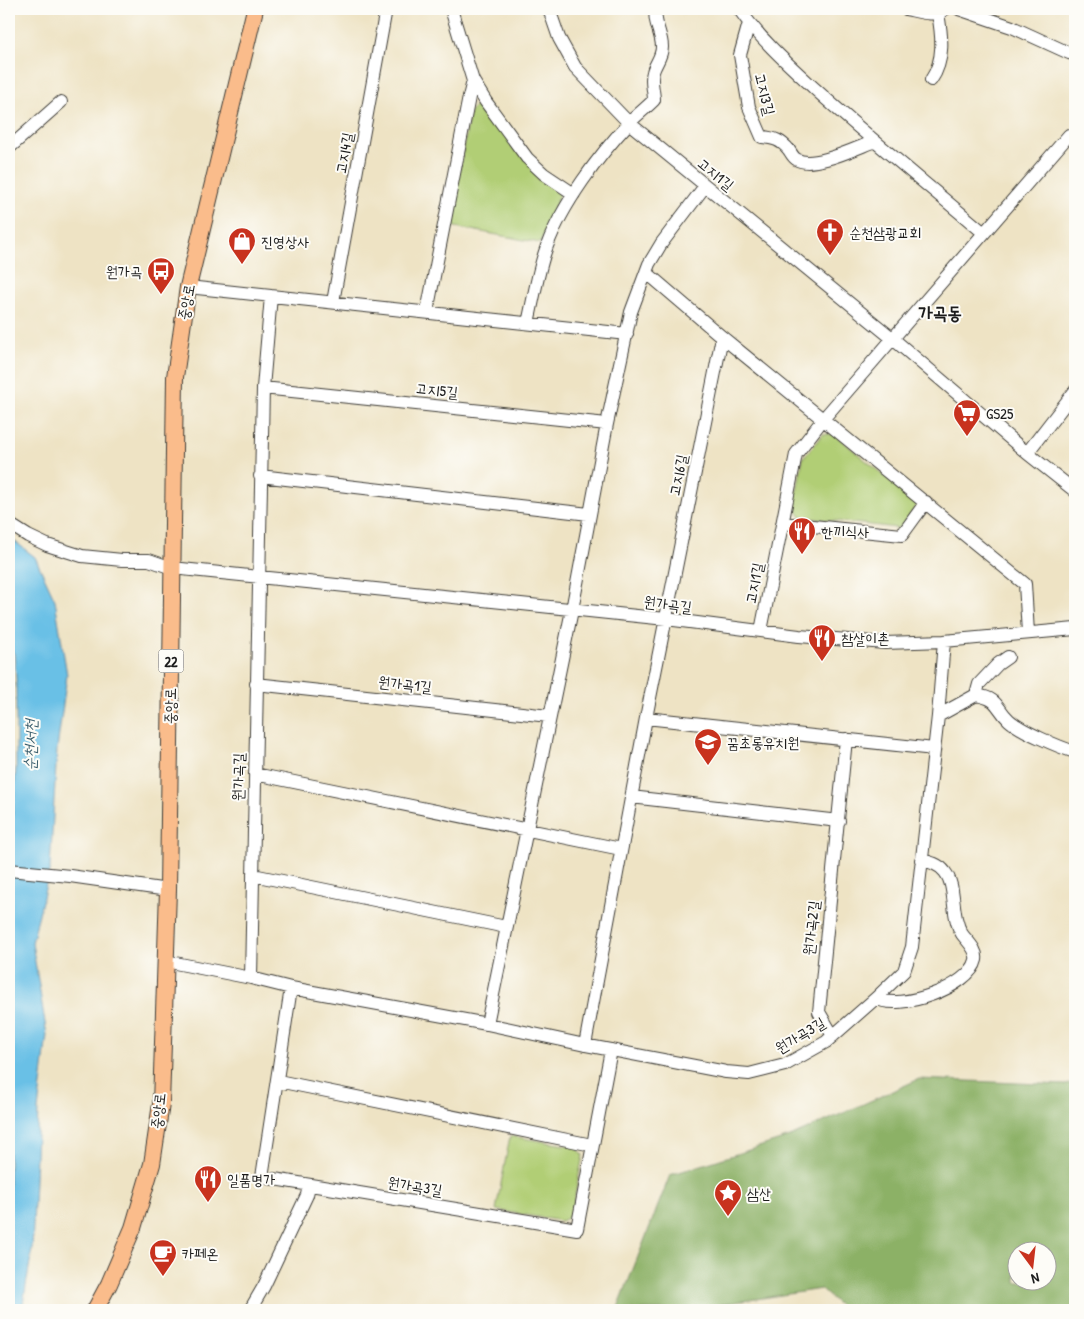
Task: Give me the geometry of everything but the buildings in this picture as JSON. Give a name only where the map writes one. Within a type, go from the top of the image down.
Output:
[{"type":"main road","name":"중앙로","points":[[95,1310],[109,1284],[133,1228],[152,1164],[160,1104],[168,890],[175,377],[188,287],[255,9]]},
{"type":"street","name":"고지4길","points":[[333,302],[386,9]]},
{"type":"street","points":[[451,9],[474,81],[486,102],[527,158],[544,174],[574,194]]},
{"type":"street","name":"고지1길","points":[[550,9],[559,38],[575,67],[629,123],[892,338],[1075,492]]},
{"type":"street","points":[[528,323],[540,268],[558,220],[574,194],[629,123],[654,100],[651,78],[662,53],[662,44],[656,21],[656,9]]},
{"type":"street","name":"고지3길","points":[[738,9],[779,56],[841,112],[984,233]]},
{"type":"street","points":[[906,9],[927,13],[942,11],[942,56],[937,72],[931,80]]},
{"type":"street","points":[[959,9],[1012,27],[1075,54]]},
{"type":"street","name":"고지3길","points":[[748,22],[740,55],[749,107],[762,137],[776,138],[784,144],[796,159],[806,163],[826,159],[876,141]]},
{"type":"street","points":[[427,312],[469,97],[474,81]]},
{"type":"street","points":[[9,148],[61,102]]},
{"type":"street","name":"고지1길","points":[[761,631],[796,454],[892,338],[1072,135]]},
{"type":"street","points":[[487,1024],[631,312],[648,264],[705,186]]},
{"type":"street","points":[[646,272],[722,337],[824,418],[1025,584],[1028,632]]},
{"type":"street","points":[[188,287],[627,334]]},
{"type":"street","points":[[258,577],[263,388],[271,296]]},
{"type":"street","name":"고지6길","points":[[666,620],[722,337]]},
{"type":"street","name":"고지5길","points":[[263,388],[607,424]]},
{"type":"street","points":[[1027,453],[1075,391]]},
{"type":"street","points":[[260,476],[589,514]]},
{"type":"street","points":[[783,523],[902,535],[926,502]]},
{"type":"street","name":"원가곡길","points":[[9,524],[41,542],[82,556],[122,560],[149,560],[172,568],[761,631],[885,643],[944,641],[1075,629]]},
{"type":"street","name":"원가곡길","points":[[251,978],[258,577]]},
{"type":"street","points":[[586,1045],[621,849],[666,620]]},
{"type":"street","name":"원가곡3길","points":[[165,961],[291,988],[487,1024],[726,1072],[749,1074],[785,1065],[826,1042],[904,971],[912,947],[938,716],[944,641]]},
{"type":"street","points":[[976,695],[979,684],[998,664],[1008,657]]},
{"type":"street","name":"원가곡1길","points":[[256,684],[550,716]]},
{"type":"street","points":[[938,716],[976,695],[983,696],[997,703],[1008,719],[1017,725],[1075,752]]},
{"type":"street","points":[[646,718],[934,749]]},
{"type":"street","name":"원가곡2길","points":[[833,1036],[819,1012],[846,739]]},
{"type":"street","points":[[255,774],[621,849]]},
{"type":"street","points":[[631,797],[839,821]]},
{"type":"street","points":[[876,998],[890,1002],[920,998],[941,992],[955,984],[972,969],[976,960],[976,953],[962,934],[957,920],[950,881],[940,866],[921,860]]},
{"type":"street","points":[[9,870],[70,876],[168,890]]},
{"type":"street","points":[[253,875],[506,927]]},
{"type":"street","name":"원가곡3길","points":[[291,988],[262,1177],[576,1229],[611,1050]]},
{"type":"street","points":[[278,1080],[592,1145]]},
{"type":"street","points":[[250,1310],[264,1286],[307,1195],[309,1185]]},
{"type":"path","points":[[9,699],[9,738]]},
{"type":"green space","points":[[484,105],[561,191],[540,243],[450,226],[470,111],[475,107]]},
{"type":"green space","points":[[823,434],[834,434],[918,504],[901,527],[801,517],[794,507],[803,458]]},
{"type":"green space","points":[[919,1079],[1066,1085],[1075,1082],[1075,1310],[844,1310],[821,1289],[684,1310],[617,1310],[670,1175],[790,1137]]},
{"type":"green space","points":[[510,1136],[577,1147],[583,1155],[571,1216],[561,1221],[496,1210]]},
{"type":"water","name":"순천서천","points":[[9,537],[35,557],[55,600],[67,675],[57,749],[50,868],[32,943],[47,1035],[38,1110],[32,1250],[22,1310],[9,1310],[9,861],[16,768],[16,679],[14,654],[9,645]]},
{"type":"place","name":"순천삼광교회","points":[[830,256]]},
{"type":"place","name":"진영상사","points":[[242,265]]},
{"type":"place","name":"원가곡","points":[[161,295]]},
{"type":"place","name":"GS25","points":[[967,437]]},
{"type":"place","name":"한끼식사","points":[[802,555]]},
{"type":"place","name":"참살이촌","points":[[822,662]]},
{"type":"place","name":"꿈초롱유치원","points":[[708,766]]},
{"type":"place","name":"일품명가","points":[[208,1203]]},
{"type":"place","name":"삼산","points":[[728,1217]]},
{"type":"place","name":"카페온","points":[[163,1277]]},
{"type":"district","name":"가곡동","points":[[940,312]]}]
